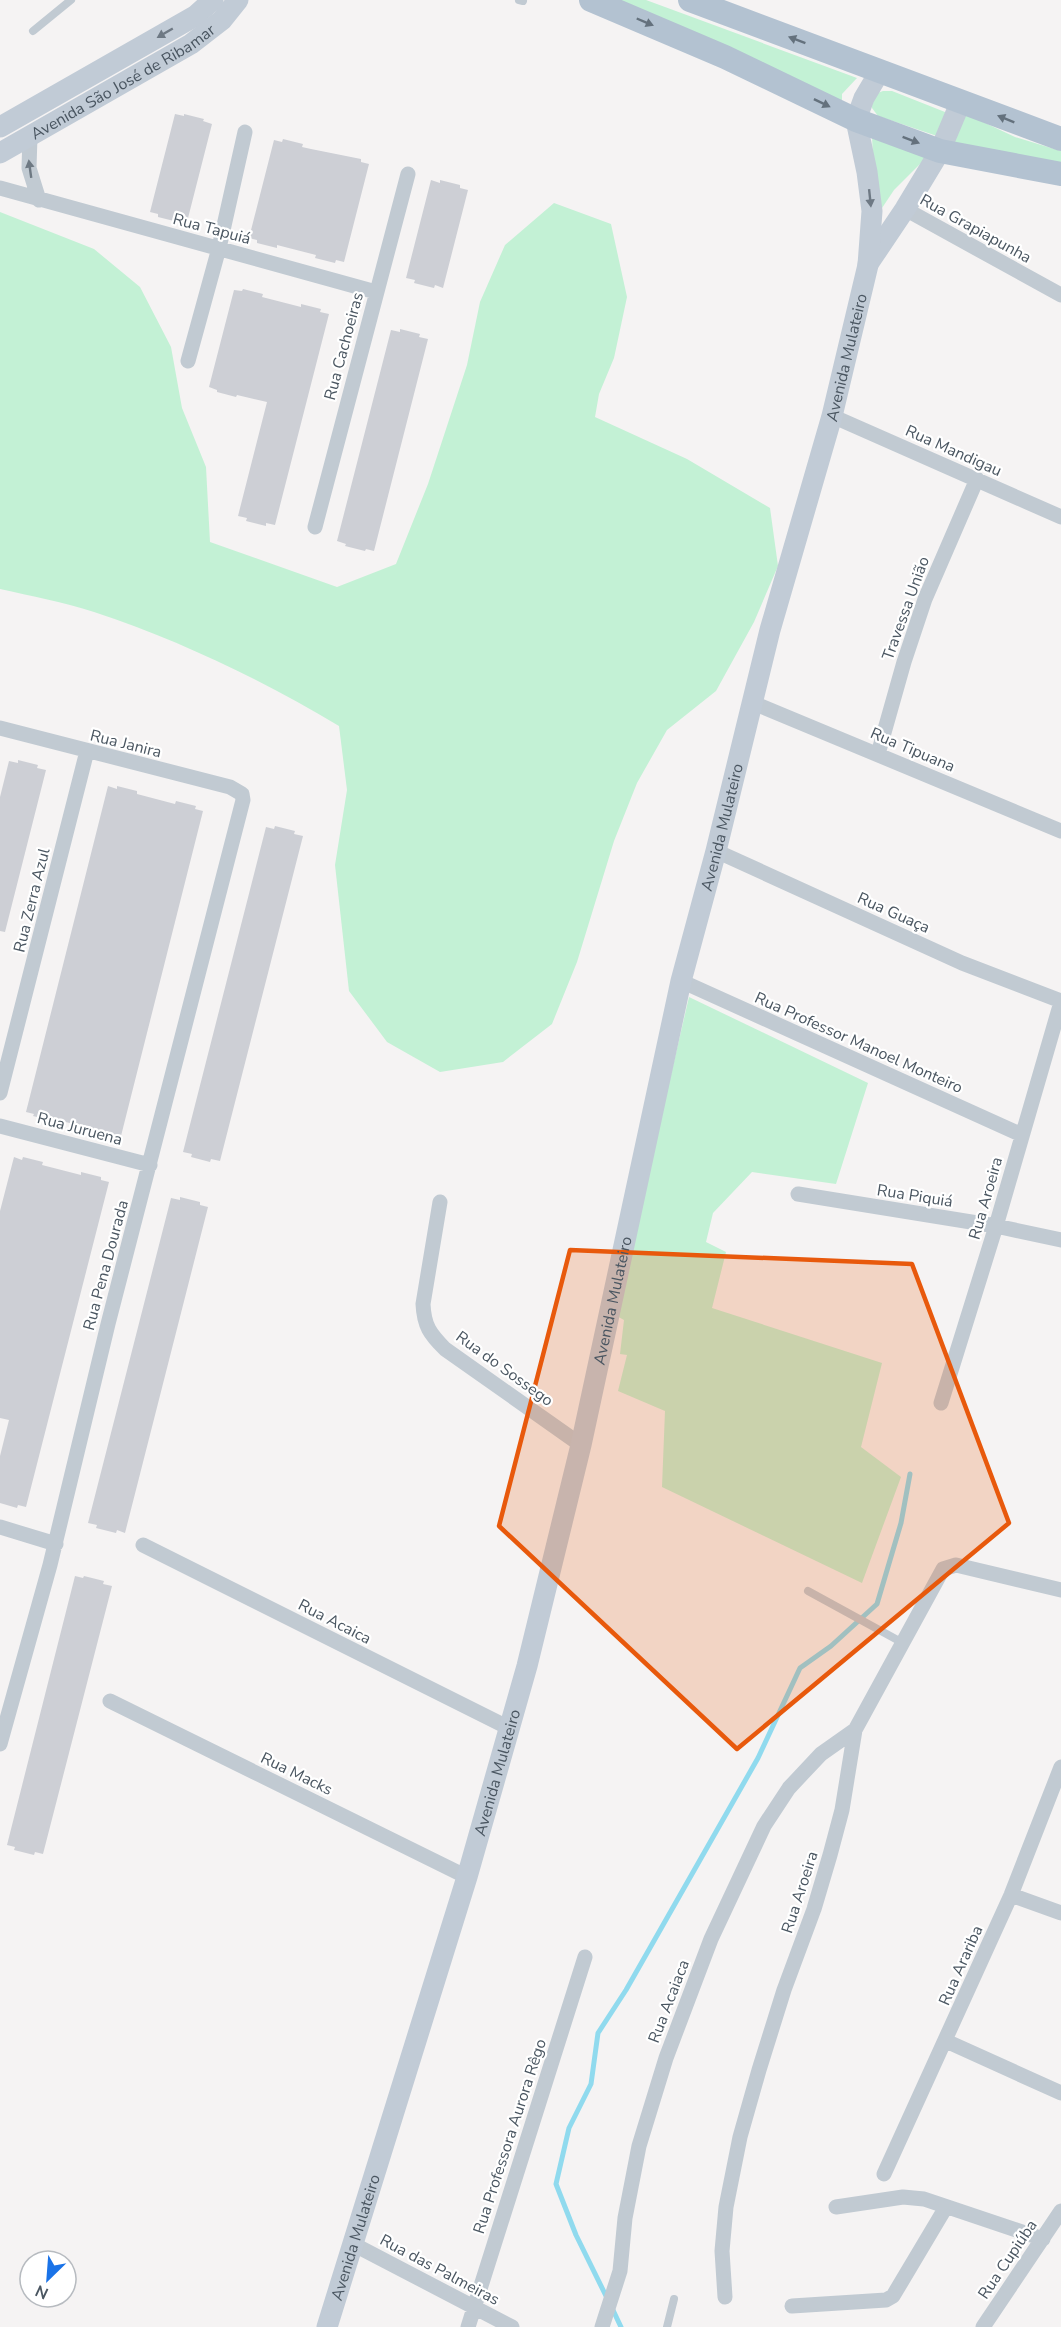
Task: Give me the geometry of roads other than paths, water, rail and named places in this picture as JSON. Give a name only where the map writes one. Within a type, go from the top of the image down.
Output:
[{"type":"main road","points":[[591,0],[725,57],[856,120],[940,151],[1061,174]]},
{"type":"main road","points":[[690,0],[1061,139]]},
{"type":"street","name":"Avenida São José de Ribamar","points":[[0,127],[195,16],[238,0]]},
{"type":"street","name":"Avenida São José de Ribamar","points":[[1,151],[191,44],[215,8]]},
{"type":"street","points":[[856,120],[864,98],[880,71]]},
{"type":"street","name":"Avenida Mulateiro","points":[[868,265],[940,151],[961,100]]},
{"type":"street","name":"Avenida Mulateiro","points":[[327,2327],[511,1729],[581,1445],[681,981],[716,851],[751,702],[794,543],[832,416],[868,265],[872,211],[867,171],[856,120]]},
{"type":"street","points":[[188,361],[219,248],[245,132]]},
{"type":"street","points":[[30,136],[28,168],[39,200]]},
{"type":"street","name":"Rua Cachoeiras","points":[[315,527],[408,174]]},
{"type":"street","name":"Rua Tapuiá","points":[[0,188],[376,291]]},
{"type":"street","name":"Rua Grapiapunha","points":[[905,209],[1061,295]]},
{"type":"street","name":"Rua Mandigau","points":[[832,416],[1061,517]]},
{"type":"street","name":"Travessa União","points":[[878,754],[904,662],[925,599],[977,479]]},
{"type":"street","name":"Rua Tipuana","points":[[751,702],[1061,831]]},
{"type":"street","name":"Rua Janira","points":[[0,728],[230,788],[242,794]]},
{"type":"street","name":"Rua Zerra Azul","points":[[0,1093],[87,752]]},
{"type":"street","name":"Rua Pena Dourada","points":[[0,1744],[56,1544],[108,1324],[242,808],[242,794]]},
{"type":"street","name":"Rua Guaça","points":[[716,851],[962,963],[1061,1001]]},
{"type":"street","name":"Rua Professor Manoel Monteiro","points":[[681,981],[1022,1135]]},
{"type":"street","name":"Rua Aroeira","points":[[941,1403],[996,1226],[1061,1001]]},
{"type":"street","name":"Rua Juruena","points":[[0,1126],[150,1165]]},
{"type":"street","name":"Rua Piquiá","points":[[798,1194],[996,1226],[1061,1240]]},
{"type":"street","name":"Rua do Sossego","points":[[440,1202],[423,1305],[424,1320],[432,1336],[445,1349],[581,1445]]},
{"type":"street","points":[[0,1527],[56,1544]]},
{"type":"street","name":"Rua Acaica","points":[[143,1545],[511,1729]]},
{"type":"street","name":"Rua Aroeira","points":[[725,2297],[722,2251],[726,2207],[740,2137],[770,2036],[827,1866],[842,1810],[855,1730],[943,1569],[956,1565],[1061,1590]]},
{"type":"street","name":"Rua Macks","points":[[110,1701],[467,1876]]},
{"type":"street","name":"Rua Acaiaca","points":[[605,2321],[620,2271],[625,2218],[639,2146],[666,2058],[711,1939],[764,1826],[789,1788],[821,1754],[855,1730]]},
{"type":"street","name":"Rua Arariba","points":[[884,2174],[1011,1895],[1061,1767]]},
{"type":"street","points":[[1011,1895],[1061,1913]]},
{"type":"street","name":"Rua Professora Aurora Rêgo","points":[[468,2327],[585,1957]]},
{"type":"street","points":[[945,2041],[1061,2093]]},
{"type":"street","points":[[836,2207],[903,2197],[924,2199],[1043,2239]]},
{"type":"street","points":[[792,2306],[886,2300],[894,2296],[946,2207]]},
{"type":"street","name":"Rua Cupiúba","points":[[983,2327],[1061,2211]]},
{"type":"street","name":"Rua das Palmeiras","points":[[351,2243],[512,2327]]},
{"type":"lane","points":[[33,31],[71,0]]},
{"type":"lane","points":[[807,1591],[903,1643]]},
{"type":"lane","points":[[667,2327],[674,2299]]},
{"type":"waterway","points":[[608,2300],[576,2235],[556,2184],[569,2128],[591,2084],[598,2033],[626,1990],[758,1758],[800,1668],[831,1646],[877,1604],[901,1523],[910,1474]]},
{"type":"waterway","points":[[612,2308],[621,2327]]}]
